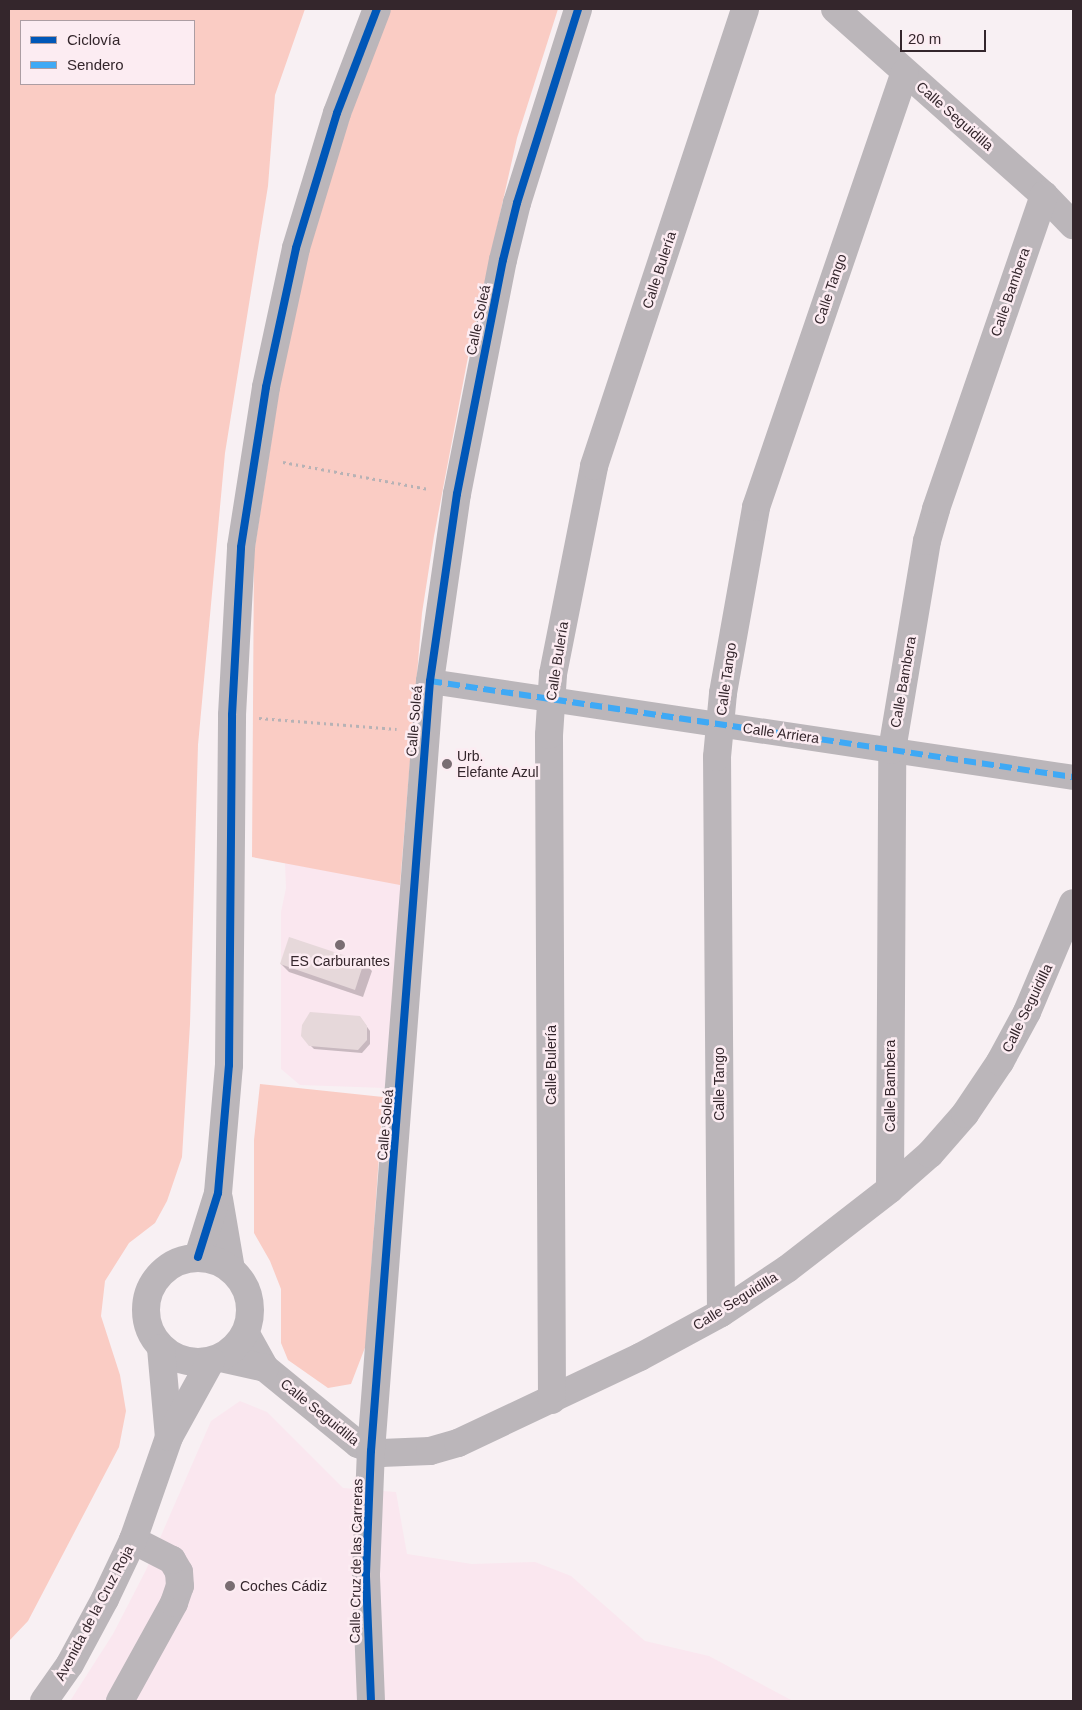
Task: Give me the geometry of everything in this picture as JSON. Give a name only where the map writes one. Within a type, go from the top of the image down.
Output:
[{"type":"street","points":[[198,1257],[218,1193],[229,1065],[232,714],[241,548],[266,387],[296,248],[337,113],[377,9]]},
{"type":"street","name":"Calle Soleá","points":[[371,1451],[430,681],[457,494],[517,203],[578,9]]},
{"type":"street","name":"Calle Bulería","points":[[552,1400],[550,699],[594,466],[745,9]]},
{"type":"street","name":"Calle Seguidilla","points":[[835,9],[1044,194],[1073,225]]},
{"type":"street","name":"Calle Tango","points":[[721,1313],[719,724],[756,507],[905,72]]},
{"type":"street","name":"Calle Bambera","points":[[890,1189],[892,750],[927,541],[936,509],[1044,194]]},
{"type":"street","name":"Calle Arriera","points":[[430,681],[1073,776]]},
{"type":"street","name":"Calle Seguidilla","points":[[265,1368],[358,1444],[371,1451],[401,1454],[430,1451],[458,1443],[552,1400],[721,1313],[786,1269],[890,1189],[930,1154],[959,1120],[1000,1062],[1026,1012],[1073,903]]},
{"type":"street","points":[[218,1193],[231,1269]]},
{"type":"street","points":[[216,1360],[236,1347],[246,1334],[251,1316],[250,1298],[243,1282],[231,1269],[215,1260],[198,1257],[169,1266],[150,1289],[145,1314],[150,1331],[162,1348],[175,1357],[193,1363],[216,1360],[265,1368]]},
{"type":"street","points":[[246,1334],[265,1368]]},
{"type":"street","name":"Avenida de la Cruz Roja","points":[[162,1348],[169,1437]]},
{"type":"street","name":"Avenida de la Cruz Roja","points":[[44,1701],[70,1664],[133,1540],[169,1437],[216,1360]]},
{"type":"street","name":"Calle Cruz de las Carreras","points":[[371,1451],[366,1574],[371,1701]]},
{"type":"street","points":[[120,1701],[174,1604],[180,1586],[180,1572],[172,1560],[133,1540]]},
{"type":"path","points":[[256,457],[457,494]]},
{"type":"path","points":[[232,714],[425,731]]},
{"type":"shaded area","points":[[9,9],[305,9],[275,95],[268,186],[225,453],[198,745],[190,1024],[182,1157],[167,1201],[155,1223],[129,1243],[105,1281],[101,1316],[120,1375],[126,1411],[119,1447],[28,1621],[9,1641]]},
{"type":"shaded area","points":[[386,9],[558,9],[517,138],[467,362],[434,536],[422,613],[400,885],[252,857],[254,553],[296,280]]},
{"type":"shaded area","name":"ES Carburantes","points":[[285,863],[402,884],[397,978],[385,1088],[300,1085],[281,1069],[281,912],[286,888]]},
{"type":"shaded area","points":[[260,1084],[383,1097],[366,1345],[351,1384],[328,1388],[288,1360],[281,1343],[281,1289],[270,1261],[254,1233],[254,1140]]},
{"type":"shaded area","points":[[240,1401],[267,1412],[343,1488],[396,1492],[407,1554],[472,1564],[535,1562],[571,1576],[645,1641],[709,1656],[793,1701],[70,1701],[113,1634],[146,1570],[211,1421]]},
{"type":"building","points":[[289,937],[364,962],[355,990],[280,964]]},
{"type":"building","points":[[310,1012],[360,1016],[367,1026],[367,1040],[358,1050],[309,1046],[301,1036],[302,1025]]},
{"type":"marked path","points":[[430,681],[1073,777]]},
{"type":"cycle path","points":[[198,1257],[218,1193],[229,1065],[232,715],[241,547],[266,387],[296,248],[337,113],[377,9]]},
{"type":"cycle path","points":[[371,1701],[366,1574],[371,1451],[430,681],[457,494],[503,260],[517,203],[578,9]]},
{"type":"place","name":"Urb. Elefante Azul","points":[[447,764]]},
{"type":"place","name":"ES Carburantes","points":[[340,945]]},
{"type":"place","name":"Coches Cádiz","points":[[230,1586]]}]
